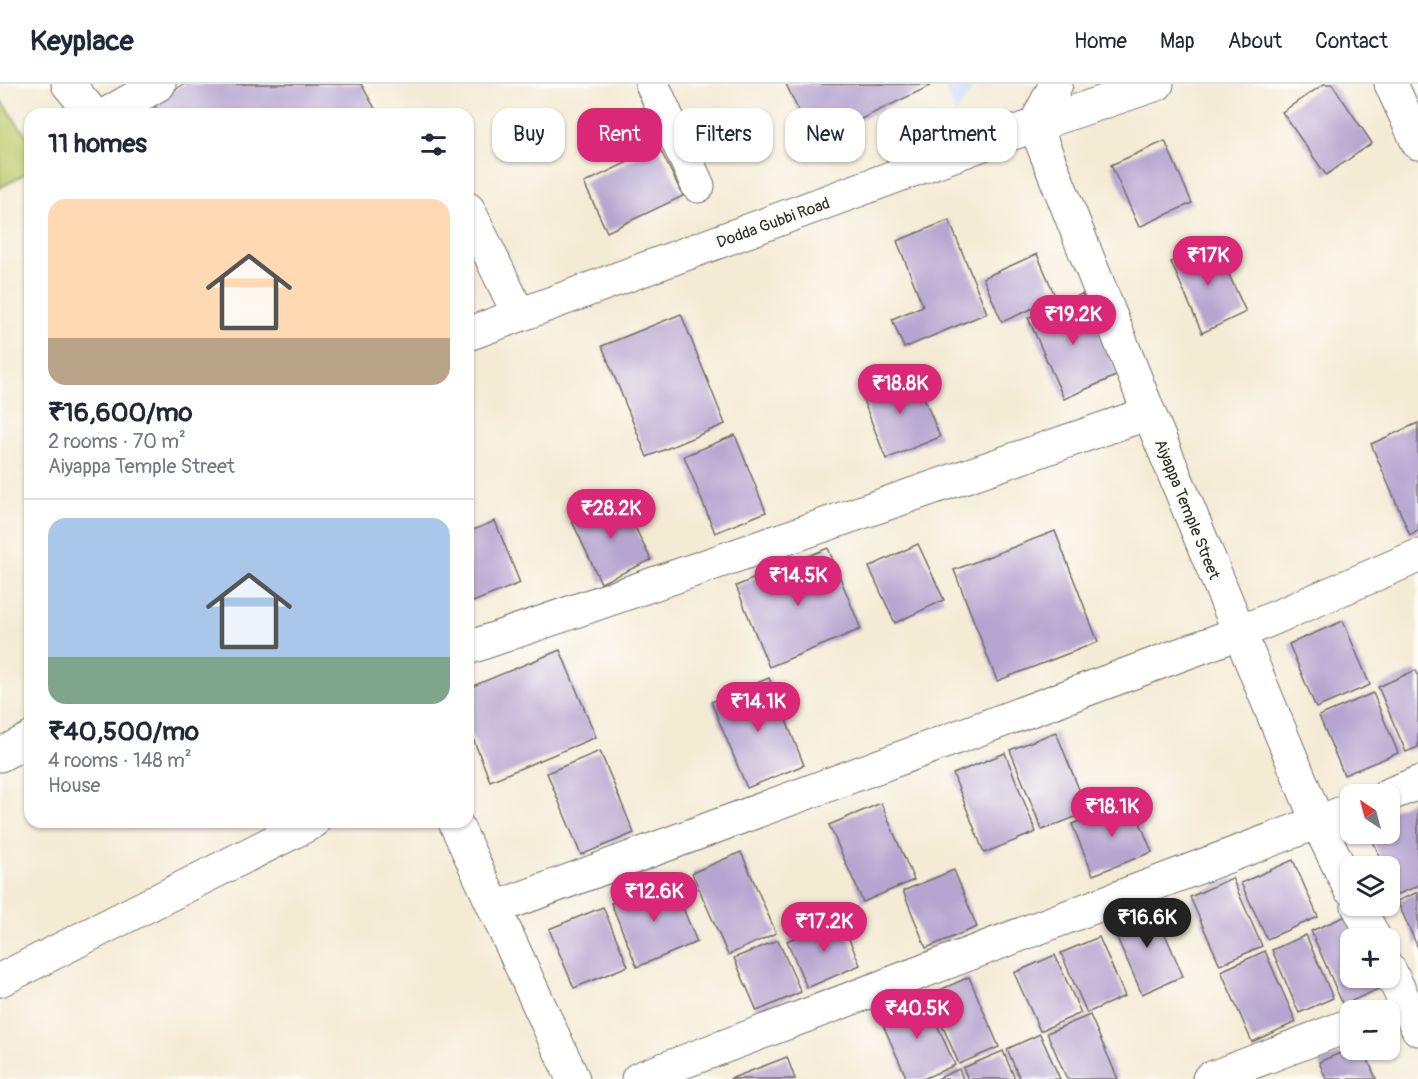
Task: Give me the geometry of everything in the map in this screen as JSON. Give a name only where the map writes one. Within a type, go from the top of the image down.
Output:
[{"type":"street","points":[[68,84],[88,108]]},
{"type":"street","points":[[117,108],[159,84]]},
{"type":"street","points":[[652,84],[698,186]]},
{"type":"street","points":[[1035,125],[1056,84]]},
{"type":"street","name":"Dodda Gubbi Road","points":[[474,332],[1035,125],[1157,84]]},
{"type":"street","points":[[1391,84],[1418,143]]},
{"type":"street","name":"Aiyappa Temple Street","points":[[1035,125],[1239,633],[1318,823],[1340,868]]},
{"type":"street","points":[[474,221],[519,315]]},
{"type":"street","points":[[474,646],[1149,413]]},
{"type":"street","points":[[495,908],[1239,633],[1418,556]]},
{"type":"street","points":[[0,754],[24,742]]},
{"type":"street","points":[[1400,790],[1418,783]]},
{"type":"street","points":[[638,1079],[1340,814]]},
{"type":"street","points":[[0,980],[301,828]]},
{"type":"street","points":[[458,828],[573,1079]]},
{"type":"street","points":[[1397,988],[1407,1011]]},
{"type":"street","points":[[1209,1079],[1340,1029]]},
{"type":"shaded area","points":[[943,84],[975,84],[960,108],[953,108]]},
{"type":"green space","points":[[0,99],[24,133],[24,174],[0,188]]},
{"type":"building","points":[[184,84],[361,84],[375,108],[156,108],[152,102]]},
{"type":"building","points":[[786,84],[929,84],[930,86],[884,108],[877,108],[877,111],[865,117],[865,108],[797,108]]},
{"type":"building","points":[[1324,84],[1332,84],[1372,143],[1326,175],[1282,112]]},
{"type":"building","points":[[1165,141],[1192,203],[1139,227],[1111,165]]},
{"type":"building","points":[[662,153],[683,196],[607,232],[584,183],[628,162],[662,162]]},
{"type":"building","points":[[949,220],[987,313],[904,348],[892,319],[923,306],[897,241]]},
{"type":"building","points":[[1214,242],[1246,312],[1202,333],[1171,262]]},
{"type":"building","points":[[1037,254],[1056,298],[1002,322],[983,278]]},
{"type":"building","points":[[1082,294],[1118,375],[1064,399],[1028,318]]},
{"type":"building","points":[[681,314],[725,424],[647,457],[602,346]]},
{"type":"building","points":[[913,370],[940,437],[886,459],[860,392]]},
{"type":"building","points":[[1418,423],[1418,531],[1410,535],[1371,444]]},
{"type":"building","points":[[735,435],[766,512],[715,533],[684,456]]},
{"type":"building","points":[[620,496],[651,560],[601,583],[571,519]]},
{"type":"building","points":[[495,521],[520,583],[474,602],[474,530]]},
{"type":"building","points":[[1055,531],[1098,642],[997,681],[954,570]]},
{"type":"building","points":[[918,544],[944,600],[895,623],[869,567]]},
{"type":"building","points":[[828,548],[861,629],[769,667],[736,586]]},
{"type":"building","points":[[1343,621],[1370,685],[1316,708],[1289,644]]},
{"type":"building","points":[[560,650],[596,737],[490,781],[474,741],[474,686]]},
{"type":"building","points":[[1416,670],[1418,675],[1418,747],[1406,752],[1378,687]]},
{"type":"building","points":[[769,678],[804,765],[747,788],[711,702]]},
{"type":"building","points":[[1373,693],[1398,753],[1344,775],[1319,716]]},
{"type":"building","points":[[1056,732],[1088,812],[1042,830],[1010,750]]},
{"type":"building","points":[[600,751],[634,833],[581,855],[547,773]]},
{"type":"building","points":[[1005,753],[1036,832],[984,853],[953,774]]},
{"type":"building","points":[[1418,799],[1418,886],[1400,893],[1400,856],[1379,856],[1374,844],[1400,844],[1400,806]]},
{"type":"building","points":[[1131,800],[1152,852],[1093,875],[1072,824]]},
{"type":"building","points":[[881,803],[914,880],[863,902],[829,825]]},
{"type":"building","points":[[741,852],[776,933],[728,955],[692,873]]},
{"type":"building","points":[[1293,860],[1318,917],[1267,939],[1241,883]]},
{"type":"building","points":[[954,870],[977,927],[926,948],[903,891]]},
{"type":"building","points":[[1232,878],[1262,946],[1220,965],[1190,897]]},
{"type":"building","points":[[671,879],[697,942],[637,967],[611,903]]},
{"type":"building","points":[[1418,892],[1418,948],[1400,908],[1400,900]]},
{"type":"building","points":[[1152,904],[1183,976],[1142,994],[1110,922]]},
{"type":"building","points":[[603,907],[628,966],[574,988],[549,929]]},
{"type":"building","points":[[1346,916],[1354,916],[1359,928],[1340,928],[1340,988],[1381,988],[1354,1000],[1341,1000],[1311,931]]},
{"type":"building","points":[[840,918],[860,965],[807,988],[787,941]]},
{"type":"building","points":[[1306,935],[1333,998],[1299,1013],[1272,950]]},
{"type":"building","points":[[1099,937],[1125,996],[1087,1013],[1061,953]]},
{"type":"building","points":[[778,940],[801,992],[757,1011],[734,958]]},
{"type":"building","points":[[1265,951],[1296,1022],[1252,1042],[1221,971]]},
{"type":"building","points":[[1055,955],[1081,1013],[1040,1031],[1014,973]]},
{"type":"building","points":[[969,977],[999,1047],[959,1064],[929,995]]},
{"type":"building","points":[[924,996],[955,1065],[923,1079],[907,1079],[879,1016]]},
{"type":"building","points":[[1090,1015],[1118,1079],[1067,1079],[1047,1033]]},
{"type":"building","points":[[1040,1034],[1060,1079],[1020,1079],[1007,1049]]},
{"type":"building","points":[[1003,1051],[1015,1079],[968,1079],[963,1068]]},
{"type":"building","points":[[1340,1053],[1340,1060],[1368,1060],[1376,1079],[1326,1079],[1319,1062]]},
{"type":"building","points":[[787,1057],[795,1079],[730,1079]]},
{"type":"building","points":[[959,1069],[963,1079],[937,1079]]}]
